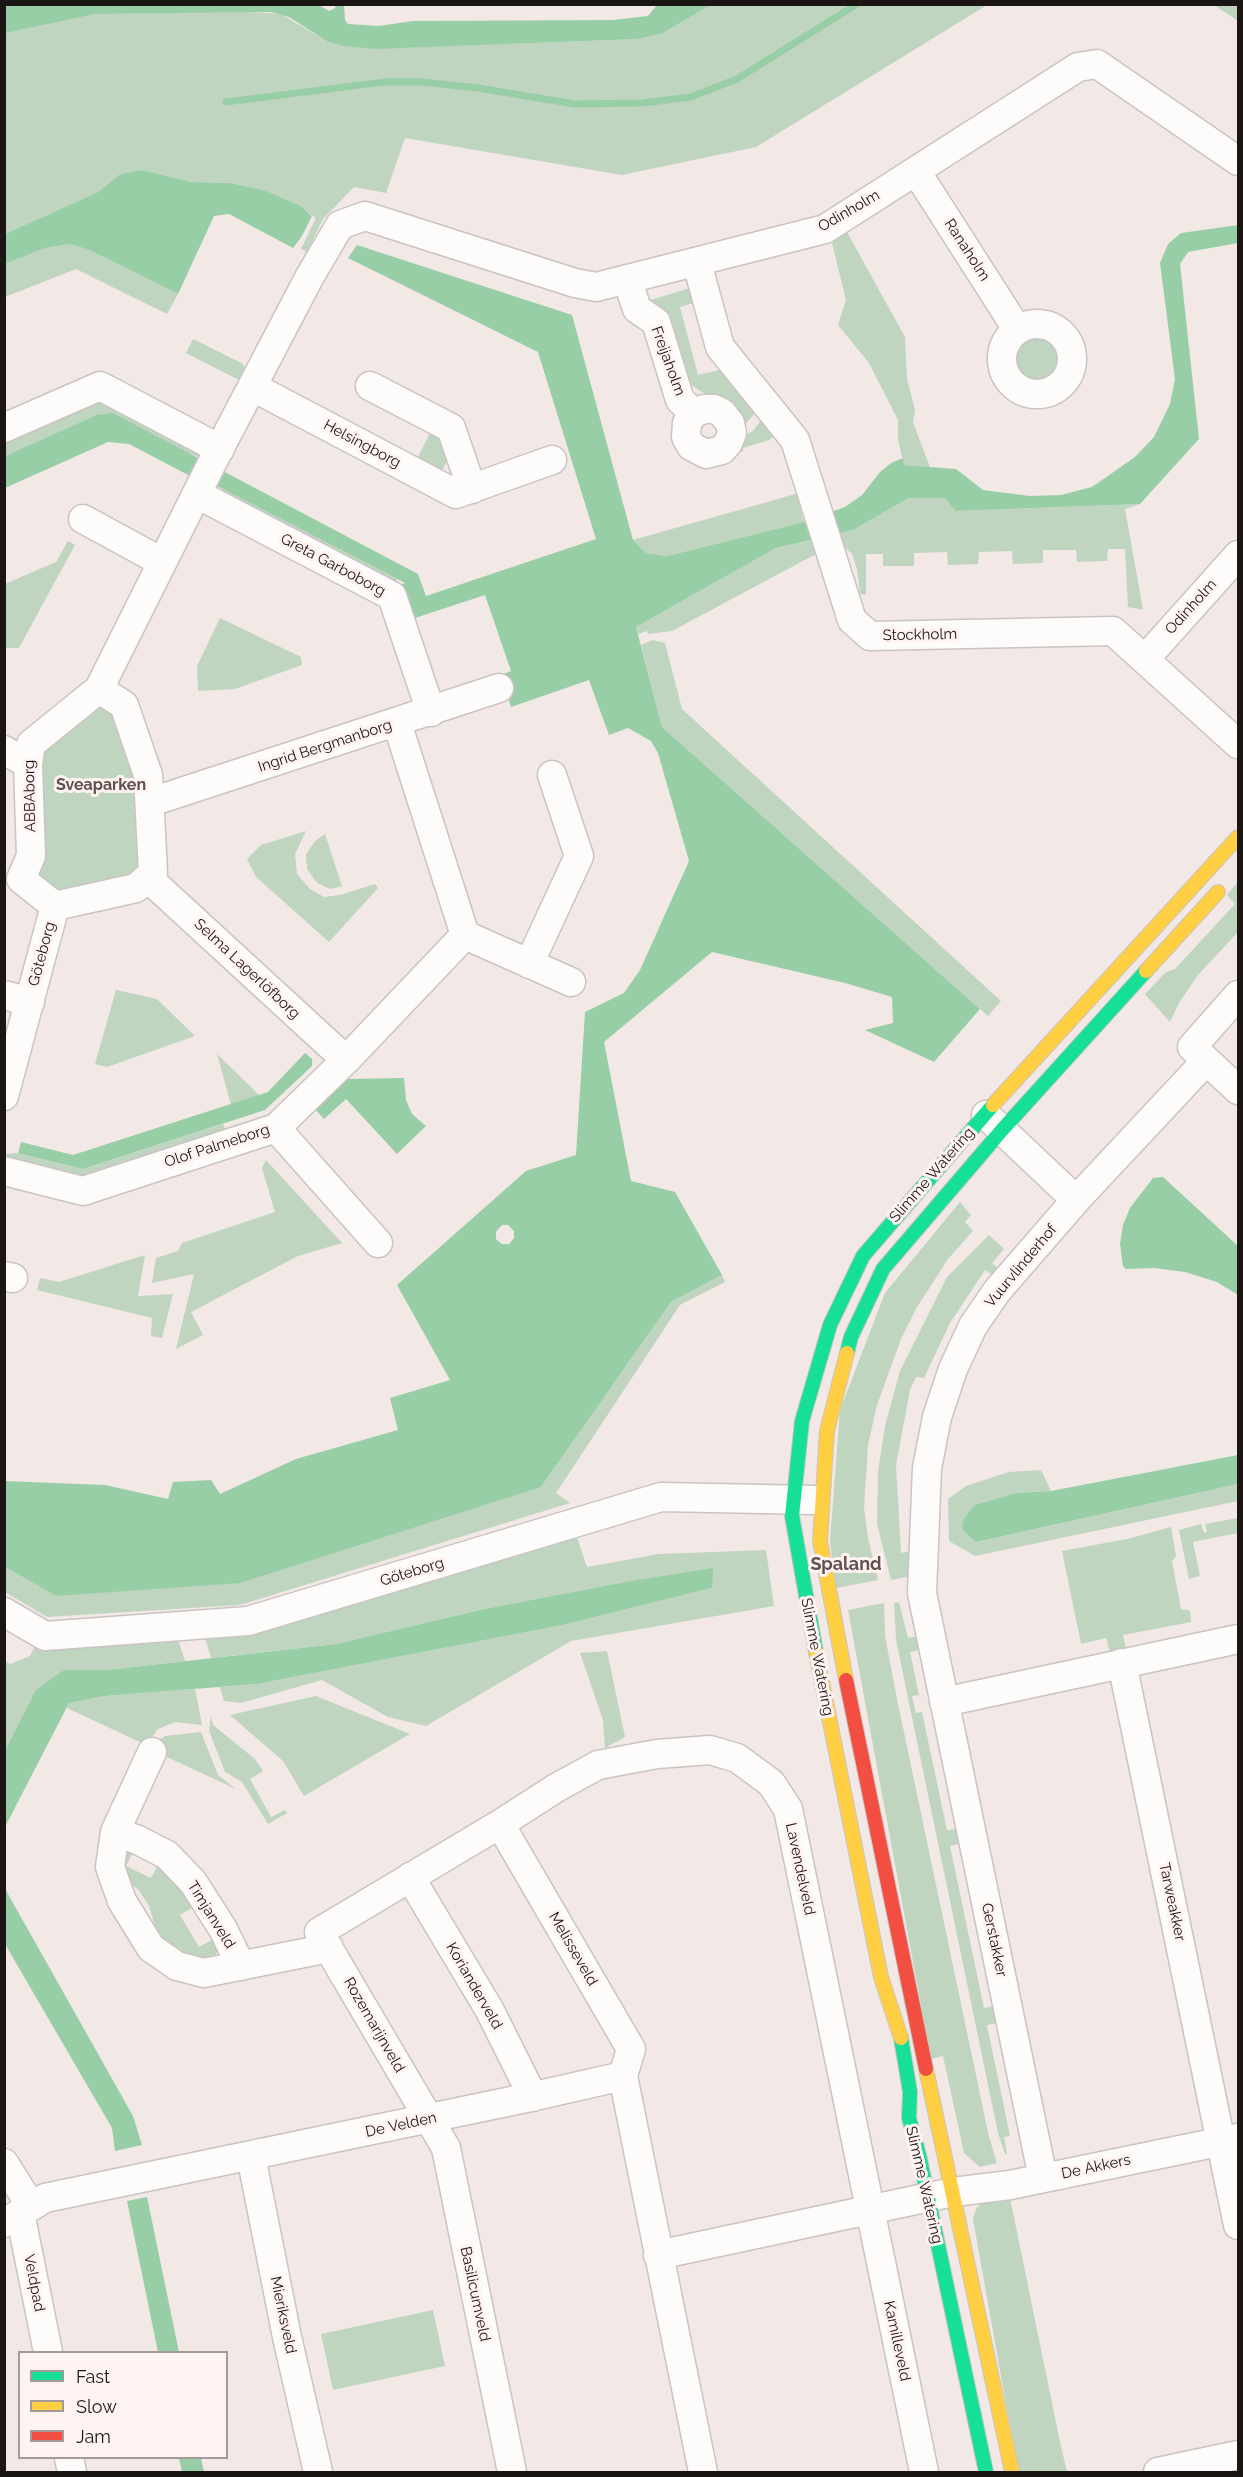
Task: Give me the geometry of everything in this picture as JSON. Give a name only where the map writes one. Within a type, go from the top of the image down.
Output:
[{"type":"street","name":"Odinholm","points":[[253,387],[339,225],[364,216],[575,283],[596,287],[825,229],[1078,67],[1097,64],[1239,160]]},
{"type":"street","name":"Ranaholm","points":[[916,171],[1017,329]]},
{"type":"street","name":"Stockholm","points":[[697,262],[720,346],[795,440],[852,620],[870,636],[1113,630],[1239,744]]},
{"type":"street","name":"Freijaholm","points":[[627,279],[637,309],[656,322],[680,400],[694,413]]},
{"type":"street","name":"Greta Garboborg","points":[[4,428],[100,386],[207,473],[392,596],[431,712]]},
{"type":"street","points":[[370,386],[451,428],[472,489]]},
{"type":"street","points":[[55,906],[136,888],[153,873],[148,775],[124,705],[99,689],[207,473],[253,387]]},
{"type":"street","name":"Helsingborg","points":[[253,387],[456,494],[552,460]]},
{"type":"street","points":[[83,519],[162,562]]},
{"type":"street","name":"Odinholm","points":[[1145,659],[1239,555]]},
{"type":"street","name":"Ingrid Bergmanborg","points":[[151,801],[398,723],[499,688]]},
{"type":"street","name":"ABBAborg","points":[[55,906],[21,879],[31,856],[28,764],[31,744],[99,689]]},
{"type":"street","points":[[398,723],[465,935],[572,982]]},
{"type":"street","points":[[4,750],[28,764]]},
{"type":"street","points":[[529,964],[579,855],[552,775]]},
{"type":"street","name":"Slimme Watering","points":[[986,2472],[941,2195],[928,2079],[829,1598],[820,1541],[827,1431],[851,1337],[883,1269],[994,1122],[1239,837]]},
{"type":"street","points":[[4,868],[31,856]]},
{"type":"street","name":"Selma Lagerlöfborg","points":[[148,878],[346,1060]]},
{"type":"street","name":"Slimme Watering","points":[[1012,2472],[972,2290],[941,2195],[909,2118],[910,2092],[899,2029],[881,1977],[808,1617],[792,1516],[802,1421],[830,1325],[863,1256],[1225,885]]},
{"type":"street","name":"Göteborg","points":[[4,1096],[17,999],[55,906]]},
{"type":"street","name":"Olof Palmeborg","points":[[4,1171],[83,1191],[276,1128],[346,1060],[465,935]]},
{"type":"street","points":[[1239,995],[1192,1047],[1239,1090]]},
{"type":"street","name":"Vuurvlinderhof","points":[[923,1578],[927,1467],[936,1417],[953,1369],[973,1326],[997,1291],[1076,1200],[1206,1061]]},
{"type":"street","points":[[994,1122],[1076,1200]]},
{"type":"street","points":[[276,1128],[378,1242]]},
{"type":"street","name":"Göteborg","points":[[4,1612],[45,1636],[248,1621],[661,1497],[822,1500]]},
{"type":"street","name":"Gerstakker","points":[[923,1578],[922,1593],[1043,2178]]},
{"type":"street","points":[[944,1702],[1239,1639]]},
{"type":"street","name":"Tarweakker","points":[[1122,1663],[1230,2140],[1239,2225]]},
{"type":"street","name":"Lavendelveld","points":[[324,1940],[410,1877],[598,1765],[657,1754],[710,1750],[737,1758],[771,1783],[788,1809],[870,2210]]},
{"type":"street","name":"Timjanveld","points":[[152,1752],[115,1832],[110,1867],[122,1901],[152,1948],[177,1966],[204,1973],[241,1966],[324,1940]]},
{"type":"street","name":"Melisseveld","points":[[500,1824],[631,2049],[623,2076]]},
{"type":"street","name":"Timjanveld","points":[[115,1832],[138,1840],[167,1855],[180,1868],[193,1882],[223,1929],[241,1966]]},
{"type":"street","name":"Korianderveld","points":[[410,1877],[489,2008],[533,2097]]},
{"type":"street","name":"Rozemarijnveld","points":[[324,1940],[429,2119]]},
{"type":"street","points":[[623,2076],[703,2472]]},
{"type":"street","name":"De Velden","points":[[18,2214],[45,2198],[429,2119],[623,2076]]},
{"type":"street","name":"Basilicumveld","points":[[429,2119],[446,2148],[512,2472]]},
{"type":"street","name":"De Akkers","points":[[941,2195],[1010,2185],[1230,2140]]},
{"type":"street","name":"Mieriksveld","points":[[251,2156],[287,2337],[318,2472]]},
{"type":"street","name":"Veldpad","points":[[4,2163],[18,2214],[48,2351]]},
{"type":"street","points":[[658,2255],[941,2195]]},
{"type":"street","name":"Kamilleveld","points":[[870,2210],[924,2472]]},
{"type":"street","points":[[1158,2472],[1239,2455]]},
{"type":"shaded area","points":[[5,4],[317,4],[329,11],[336,5],[344,5],[345,20],[348,24],[379,26],[412,21],[613,20],[648,16],[657,5],[711,5],[661,34],[638,39],[377,49],[343,46],[328,42],[289,17],[271,12],[96,14],[5,33]]},
{"type":"shaded area","points":[[711,5],[987,5],[756,147],[622,175],[405,138],[386,193],[354,187],[323,219],[307,252],[301,249],[316,218],[300,206],[264,190],[230,183],[192,182],[142,170],[120,174],[98,192],[5,234],[4,33],[96,14],[249,12],[281,14],[328,42],[343,46],[395,48],[638,39],[661,34]]},
{"type":"shaded area","points":[[1214,5],[1238,5],[1238,21]]},
{"type":"shaded area","points":[[142,170],[192,182],[230,183],[264,190],[301,206],[312,216],[293,248],[229,214],[214,216],[178,294],[89,250],[70,244],[45,248],[5,264],[5,234],[98,192],[120,174]]},
{"type":"shaded area","points":[[1238,225],[1238,243],[1188,252],[1180,264],[1199,439],[1140,504],[955,511],[945,498],[909,498],[853,530],[776,548],[636,627],[662,727],[980,1009],[934,1062],[865,1030],[893,1023],[892,997],[845,983],[712,952],[604,1042],[631,1181],[675,1192],[722,1275],[671,1302],[541,1487],[240,1583],[56,1596],[5,1567],[5,1481],[105,1485],[168,1499],[173,1482],[211,1480],[220,1494],[296,1459],[398,1430],[390,1398],[450,1380],[397,1285],[526,1171],[576,1155],[585,1012],[624,993],[640,970],[689,861],[658,753],[651,741],[628,728],[609,735],[589,680],[511,707],[501,675],[511,671],[485,595],[412,619],[400,585],[405,583],[221,488],[192,477],[129,444],[108,442],[5,488],[5,456],[96,415],[113,413],[418,574],[426,596],[596,539],[538,352],[348,258],[357,245],[572,315],[633,540],[646,553],[667,556],[804,522],[845,507],[862,495],[880,472],[891,463],[903,458],[904,465],[956,469],[983,490],[1030,496],[1061,495],[1092,487],[1135,457],[1154,437],[1170,404],[1175,379],[1160,263],[1168,244],[1181,233]],"holes":[[[502,1225],[508,1225],[514,1231],[514,1238],[509,1244],[502,1244],[496,1239],[496,1232]]]},
{"type":"shaded area","points":[[847,232],[905,337],[907,379],[915,410],[913,422],[930,467],[904,465],[898,440],[898,420],[869,363],[838,325],[846,300],[831,239]]},
{"type":"shaded area","points":[[70,244],[89,250],[178,294],[167,314],[76,269],[5,297],[5,264],[45,248]]},
{"type":"shaded area","points":[[690,288],[697,302],[680,307],[698,375],[723,369],[757,411],[742,428],[729,410],[681,378],[644,302]]},
{"type":"shaded area","points":[[1030,331],[1040,331],[1054,338],[1061,357],[1054,376],[1040,383],[1030,383],[1020,379],[1013,372],[1009,362],[1009,352],[1013,342],[1020,335]]},
{"type":"shaded area","points":[[193,339],[243,364],[246,371],[242,378],[237,379],[186,353]]},
{"type":"shaded area","points":[[92,397],[205,448],[201,458],[96,415],[5,456],[4,436]]},
{"type":"shaded area","points":[[763,418],[775,435],[769,440],[743,448],[743,451],[720,458],[742,437],[753,431]]},
{"type":"shaded area","points":[[430,433],[439,438],[447,461],[439,476],[415,463]]},
{"type":"shaded area","points":[[221,488],[397,579],[393,587],[220,494]]},
{"type":"shaded area","points":[[799,493],[801,503],[799,504],[804,522],[667,556],[646,553],[633,540]]},
{"type":"shaded area","points":[[909,498],[945,498],[955,511],[1140,504],[1125,509],[1143,610],[1128,607],[1125,549],[1108,549],[1107,561],[1077,562],[1076,550],[1043,550],[1043,563],[1013,564],[1012,551],[979,552],[978,564],[948,565],[947,552],[914,553],[914,566],[883,566],[883,554],[866,554],[866,595],[860,594],[857,569],[852,554],[842,545],[840,533],[853,530]]},
{"type":"shaded area","points":[[811,540],[816,554],[672,631],[648,634],[647,631],[638,634],[636,627],[776,548]]},
{"type":"shaded area","points":[[68,541],[75,545],[19,648],[5,648],[5,584],[56,562]]},
{"type":"shaded area","points":[[220,618],[301,657],[302,665],[235,689],[198,691],[197,666]]},
{"type":"shaded area","points":[[653,640],[665,643],[682,709],[1001,1001],[988,1016],[662,727],[641,645]]},
{"type":"shaded area","points":[[97,705],[112,714],[133,776],[138,865],[123,881],[47,898],[32,871],[39,756]]},
{"type":"shaded area","points":[[306,831],[295,854],[297,874],[310,889],[324,897],[340,895],[375,884],[378,888],[329,942],[256,877],[247,859],[261,845]]},
{"type":"shaded area","points":[[325,834],[342,886],[330,889],[317,883],[307,869],[306,854],[315,841]]},
{"type":"shaded area","points":[[1238,882],[1238,932],[1198,975],[1179,1003],[1170,1022],[1145,994],[1166,972],[1175,969],[1235,904],[1227,895]]},
{"type":"shaded area","points":[[116,990],[157,999],[195,1036],[107,1067],[95,1064]]},
{"type":"shaded area","points":[[305,1053],[312,1059],[312,1066],[265,1110],[83,1169],[18,1153],[21,1142],[73,1155],[268,1092]]},
{"type":"shaded area","points":[[217,1054],[259,1095],[231,1105]]},
{"type":"shaded area","points":[[404,1078],[406,1100],[412,1114],[426,1126],[397,1154],[346,1099],[324,1119],[315,1109],[347,1079]]},
{"type":"shaded area","points":[[223,1124],[226,1132],[82,1179],[5,1161],[5,1154],[18,1153],[83,1169]]},
{"type":"shaded area","points":[[266,1160],[342,1243],[298,1256],[191,1312],[203,1335],[176,1349],[194,1274],[152,1283],[156,1258],[178,1251],[182,1243],[275,1212],[262,1168]]},
{"type":"shaded area","points":[[1163,1177],[1238,1246],[1238,1295],[1217,1282],[1185,1272],[1154,1268],[1126,1269],[1123,1266],[1120,1244],[1123,1225],[1130,1208],[1153,1178]]},
{"type":"shaded area","points":[[960,1202],[971,1215],[965,1222],[973,1231],[948,1259],[917,1307],[901,1339],[877,1405],[868,1445],[864,1507],[868,1538],[878,1580],[836,1588],[830,1541],[840,1410],[885,1293]]},
{"type":"shaded area","points":[[989,1235],[1004,1249],[992,1263],[1003,1273],[997,1278],[985,1270],[950,1323],[924,1378],[916,1377],[910,1390],[896,1465],[901,1553],[918,1549],[917,1575],[891,1580],[877,1524],[878,1472],[885,1426],[900,1371],[947,1277]]},
{"type":"shaded area","points":[[145,1255],[138,1296],[173,1294],[162,1338],[151,1336],[152,1318],[37,1290],[40,1278],[59,1282]]},
{"type":"shaded area","points":[[722,1275],[725,1282],[680,1305],[556,1493],[570,1503],[240,1605],[47,1617],[5,1592],[5,1567],[56,1596],[541,1487],[671,1302]]},
{"type":"shaded area","points":[[1238,1455],[1238,1484],[976,1542],[964,1532],[962,1525],[974,1505],[1016,1493],[1051,1491]]},
{"type":"shaded area","points":[[1041,1470],[1051,1491],[1016,1493],[974,1505],[965,1517],[964,1532],[976,1542],[1238,1484],[1238,1501],[975,1556],[949,1541],[948,1499],[966,1486],[1009,1472]]},
{"type":"shaded area","points":[[1238,1518],[1238,1533],[1193,1542],[1200,1576],[1189,1579],[1179,1530],[1201,1524],[1204,1533],[1207,1532],[1205,1524]]},
{"type":"shaded area","points":[[1171,1527],[1176,1556],[1172,1561],[1181,1609],[1190,1611],[1191,1622],[1123,1635],[1127,1653],[1111,1657],[1106,1638],[1081,1644],[1062,1551],[1127,1539]]},
{"type":"shaded area","points":[[575,1531],[587,1567],[659,1554],[766,1550],[774,1606],[571,1641],[426,1726],[388,1717],[322,1680],[241,1703],[224,1701],[220,1687],[257,1684],[563,1625],[712,1588],[625,1582],[484,1609],[336,1644],[211,1658],[204,1634]]},
{"type":"shaded area","points":[[713,1568],[712,1588],[563,1625],[257,1684],[105,1696],[69,1703],[5,1827],[5,1751],[36,1690],[64,1670],[107,1670],[336,1644],[484,1609]]},
{"type":"shaded area","points":[[899,1602],[908,1638],[923,1635],[926,1648],[910,1652],[919,1695],[912,1696],[916,1713],[922,1712],[947,1830],[962,1828],[966,1842],[950,1846],[984,2008],[1000,2005],[1003,2022],[987,2025],[1010,2136],[1004,2137],[1007,2154],[1005,2154],[998,2133],[896,1640],[894,1603]]},
{"type":"shaded area","points":[[884,1603],[885,1636],[897,1699],[989,2137],[997,2163],[980,2167],[964,2153],[943,2056],[931,2059],[848,1610]]},
{"type":"shaded area","points":[[177,1636],[185,1661],[107,1670],[64,1670],[5,1751],[5,1661],[10,1664],[30,1656],[37,1642]]},
{"type":"shaded area","points":[[607,1651],[625,1737],[605,1748],[603,1720],[580,1653]]},
{"type":"shaded area","points":[[195,1689],[202,1725],[175,1722],[158,1729],[146,1745],[67,1708],[69,1703],[105,1696]]},
{"type":"shaded area","points":[[316,1696],[410,1734],[304,1796],[283,1761],[230,1715]]},
{"type":"shaded area","points":[[211,1716],[213,1725],[255,1759],[263,1771],[250,1779],[271,1817],[285,1810],[287,1813],[268,1824],[242,1782],[225,1772],[209,1731]]},
{"type":"shaded area","points":[[201,1732],[218,1775],[236,1789],[156,1752],[158,1741],[165,1736]]},
{"type":"shaded area","points":[[123,1849],[133,1852],[126,1866],[151,1878],[158,1865],[182,1889],[193,1907],[180,1915],[199,1947],[212,1940],[218,1951],[213,1959],[198,1961],[176,1953],[159,1940],[149,1906],[138,1889],[120,1878]]},
{"type":"shaded area","points":[[4,1887],[133,2116],[142,2145],[115,2151],[112,2128],[5,1944]]},
{"type":"shaded area","points":[[147,2197],[179,2351],[158,2351],[127,2201]]},
{"type":"shaded area","points":[[1010,2198],[1067,2472],[1018,2472],[973,2219],[976,2209],[982,2202]]},
{"type":"shaded area","points":[[433,2310],[445,2366],[333,2390],[321,2334]]},
{"type":"shaded area","points":[[179,2459],[201,2459],[204,2472],[182,2472]]},
{"type":"waterway","points":[[226,102],[384,82],[422,82],[478,88],[575,104],[642,103],[691,97],[737,79],[857,4]]},
{"type":"traffic: fast","points":[[847,1353],[851,1337],[883,1269],[1002,1130],[1146,971]]},
{"type":"traffic: fast","points":[[816,1652],[792,1516],[802,1421],[830,1325],[863,1256],[993,1105]]},
{"type":"traffic: fast","points":[[901,2038],[910,2092],[909,2118],[919,2155],[986,2472]]},
{"type":"traffic: slow","points":[[993,1105],[1238,837]]},
{"type":"traffic: slow","points":[[1146,971],[1218,892]]},
{"type":"traffic: slow","points":[[846,1680],[820,1541],[827,1431],[847,1353]]},
{"type":"traffic: slow","points":[[816,1652],[881,1977],[901,2038]]},
{"type":"traffic: slow","points":[[926,2069],[1012,2472]]},
{"type":"traffic: jam","points":[[846,1680],[926,2069]]},
{"type":"district","name":"Sveaparken","points":[[101,785]]},
{"type":"district","name":"Spaland","points":[[846,1565]]}]
